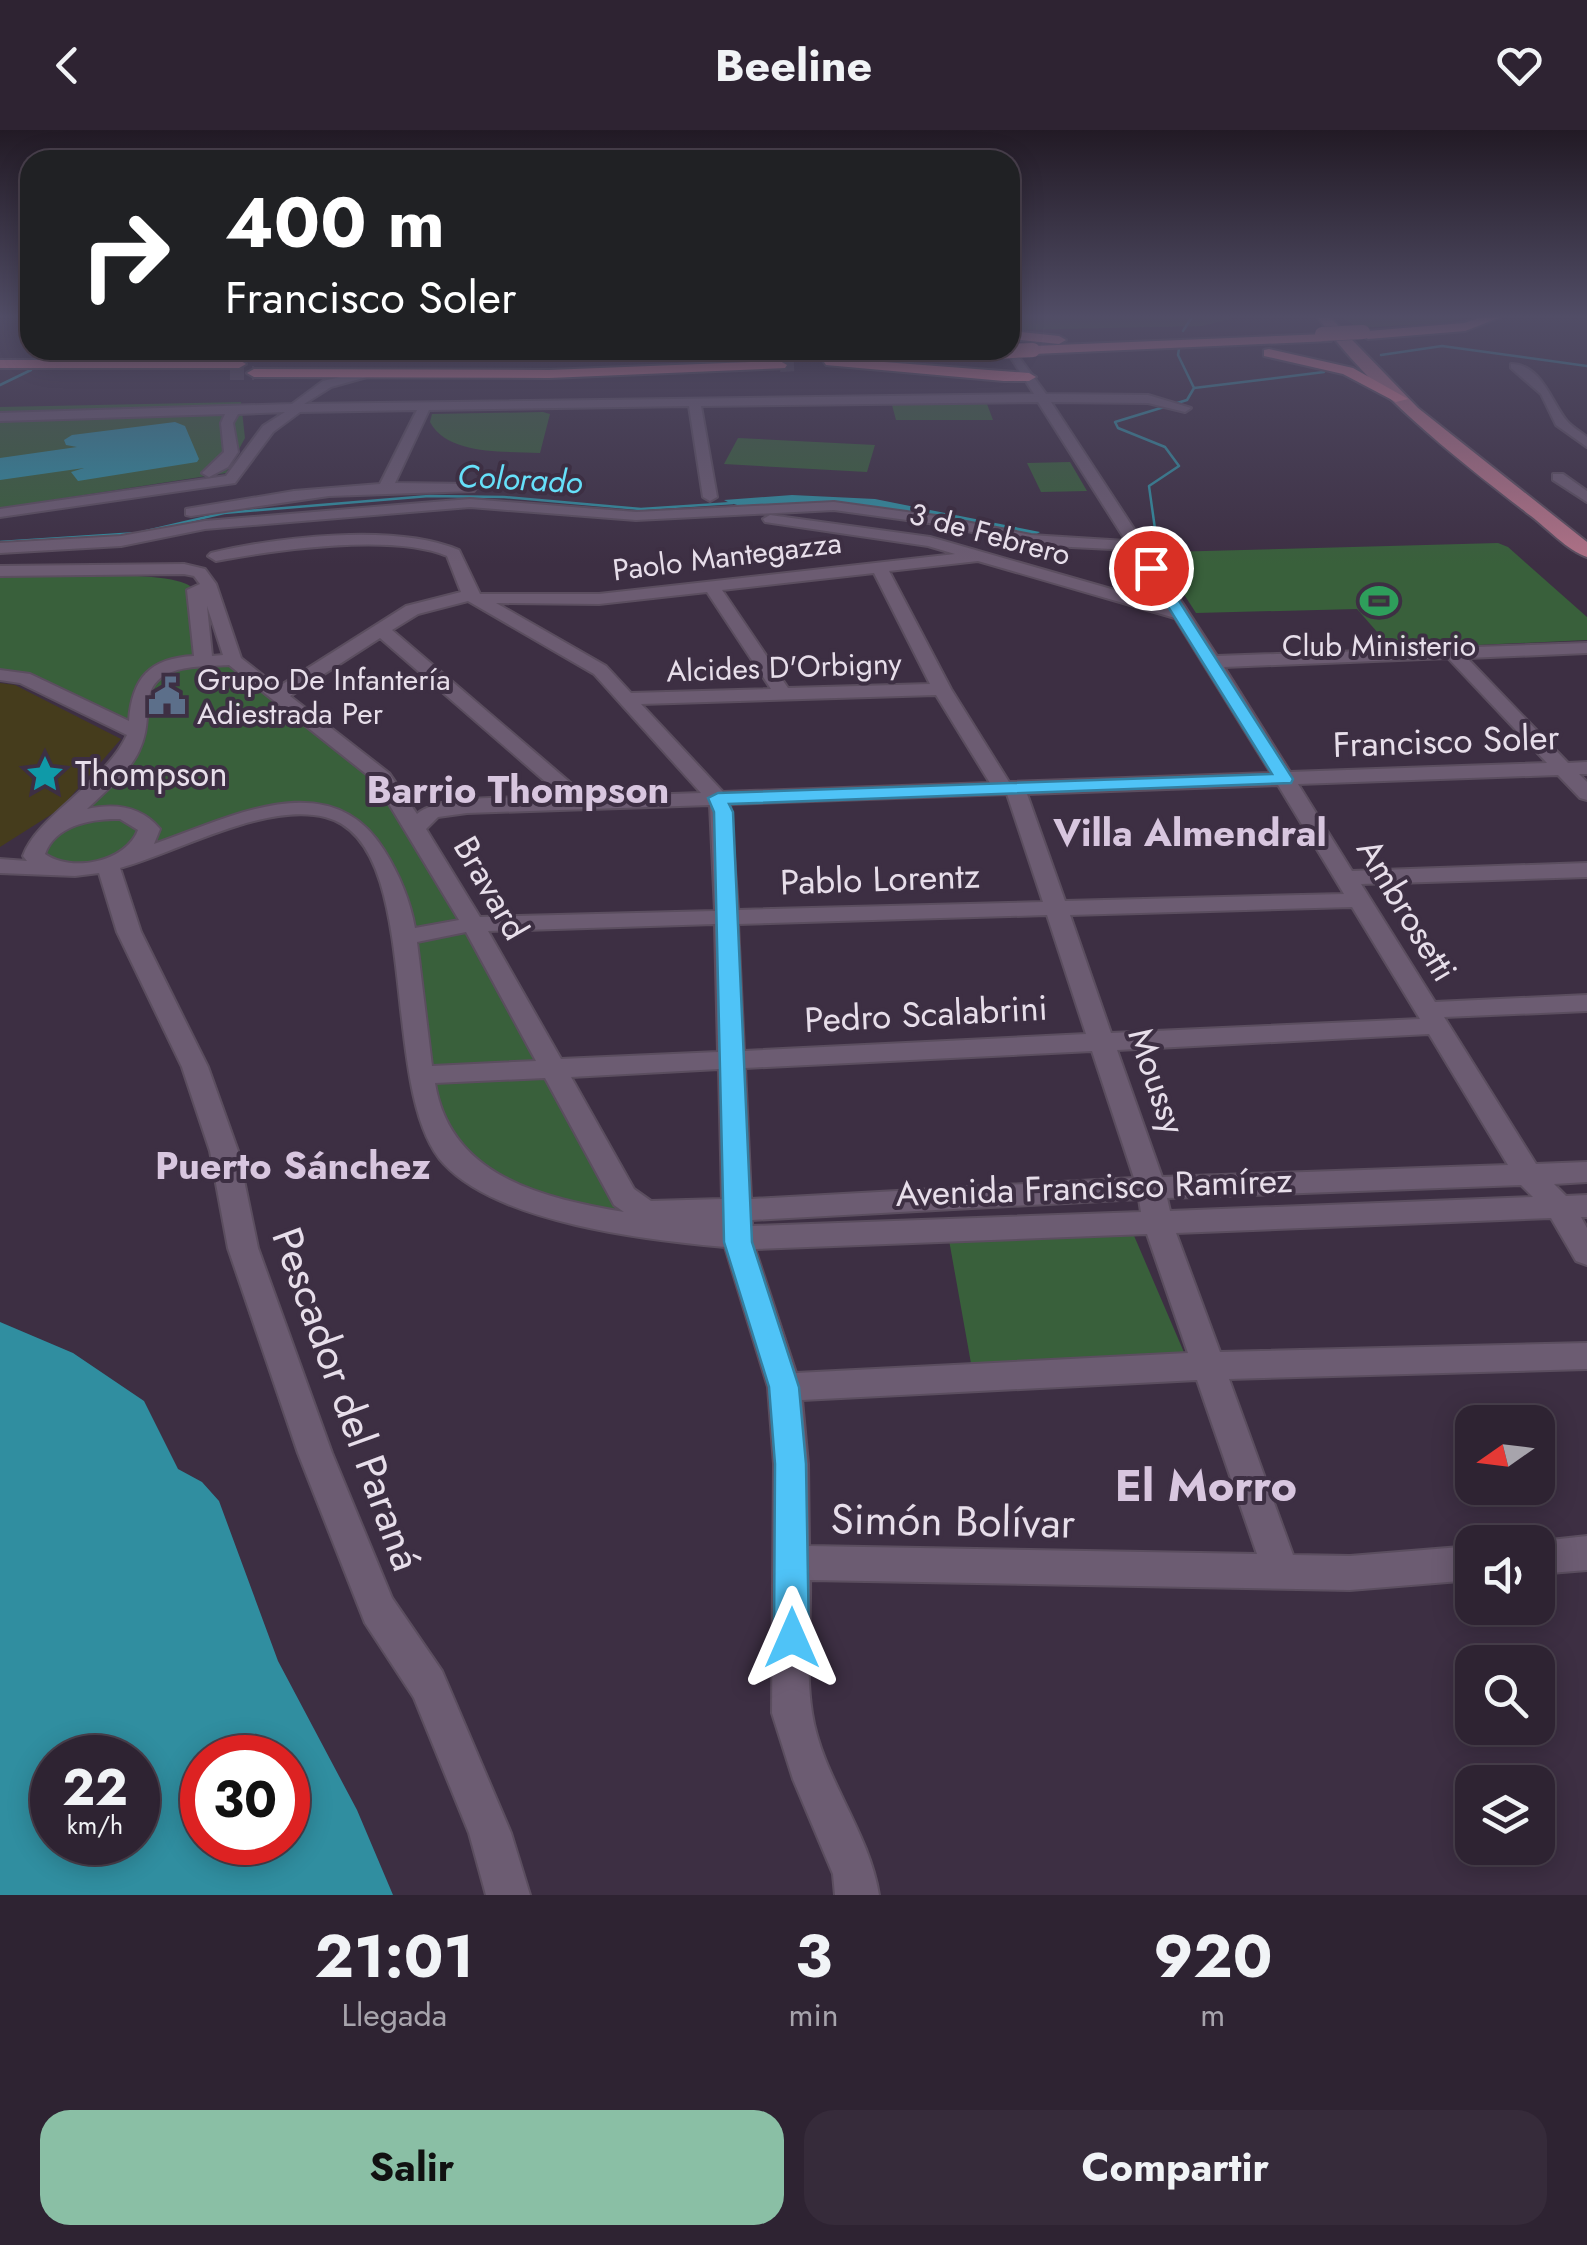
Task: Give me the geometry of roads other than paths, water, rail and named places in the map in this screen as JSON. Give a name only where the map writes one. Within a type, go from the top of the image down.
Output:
[{"type":"main road","points":[[1401,399],[1587,551]]},
{"type":"main road","points":[[1416,399],[1587,532]]},
{"type":"street","points":[[0,513],[230,480],[268,429],[299,408],[301,399]]},
{"type":"street","points":[[0,418],[299,408],[804,399]]},
{"type":"street","name":"Ambrosetti","points":[[1043,399],[1212,662],[1529,1175],[1573,1207],[1587,1253]]},
{"type":"street","points":[[1083,399],[1163,402],[1186,408]]},
{"type":"street","points":[[1549,399],[1560,422],[1587,443]]},
{"type":"street","points":[[694,400],[711,499]]},
{"type":"street","points":[[385,489],[425,406]]},
{"type":"street","points":[[0,498],[58,489],[97,491],[213,472],[232,452],[235,439],[227,422],[232,413]]},
{"type":"street","points":[[1560,422],[1587,422]]},
{"type":"street","points":[[1558,477],[1587,498]]},
{"type":"street","points":[[0,532],[106,528],[264,498],[385,489],[496,489],[643,503],[790,492],[878,494]]},
{"type":"street","points":[[898,497],[1019,524],[1072,541]]},
{"type":"street","points":[[711,499],[730,510]]},
{"type":"street","points":[[0,548],[121,542],[206,525],[470,503],[636,516],[799,506],[848,507],[1032,540],[1136,546]]},
{"type":"street","name":"3 de Febrero","points":[[730,510],[930,542],[1180,614]]},
{"type":"street","points":[[202,575],[240,522]]},
{"type":"street","points":[[216,556],[400,541],[438,545],[454,553],[474,596],[600,670],[718,798],[724,812],[738,1224],[784,1387],[791,1464],[792,1714],[813,1779],[854,1874],[857,1895]]},
{"type":"street","name":"Paolo Mantegazza","points":[[278,696],[429,602],[474,596],[599,599],[980,556]]},
{"type":"street","name":"Moussy","points":[[879,566],[942,689],[1009,788],[1101,1040],[1208,1366],[1281,1571]]},
{"type":"street","points":[[0,573],[184,568],[202,575],[233,660],[203,658],[160,670],[148,680],[140,695],[138,733],[127,757],[62,823],[0,862]]},
{"type":"street","points":[[0,573],[160,576],[182,580],[196,592],[203,658]]},
{"type":"street","points":[[711,585],[783,694]]},
{"type":"street","points":[[506,614],[514,605],[530,600]]},
{"type":"street","points":[[382,631],[582,803]]},
{"type":"street","points":[[1212,662],[1587,648]]},
{"type":"street","points":[[1453,653],[1587,794]]},
{"type":"street","name":"Bravard","points":[[233,660],[382,777],[473,924],[550,1069],[615,1207]]},
{"type":"street","points":[[0,675],[24,678],[138,733]]},
{"type":"street","name":"Alcides D'Orbigny","points":[[627,700],[942,689]]},
{"type":"street","name":"Francisco Soler","points":[[416,827],[425,816],[443,809],[1587,768]]},
{"type":"street","name":"Avenida Francisco Ramírez","points":[[26,870],[85,870],[260,814],[304,809],[347,819],[381,858],[397,897],[406,937],[425,1102],[436,1130],[451,1154],[477,1176],[512,1194],[738,1224],[1154,1204],[1587,1172]]},
{"type":"street","points":[[62,823],[96,813],[121,812],[140,818],[149,829],[144,843],[118,861]]},
{"type":"street","points":[[39,840],[34,856],[39,863],[53,868]]},
{"type":"street","name":"Pescador del Paraná","points":[[118,861],[129,932],[195,1067],[224,1150],[243,1248],[315,1453],[378,1610],[428,1685],[490,1833],[508,1895]]},
{"type":"street","points":[[0,862],[26,870]]},
{"type":"street","points":[[0,880],[26,870]]},
{"type":"street","points":[[1343,878],[1587,870]]},
{"type":"street","name":"Pablo Lorentz","points":[[406,937],[473,924],[1357,900]]},
{"type":"street","name":"Pedro Scalabrini","points":[[421,1075],[1101,1040],[1587,1003]]},
{"type":"street","name":"Avenida Francisco Ramírez","points":[[1154,1204],[1573,1207]]},
{"type":"street","points":[[784,1387],[1208,1366],[1587,1356]]},
{"type":"street","points":[[1555,1556],[1587,1553]]},
{"type":"street","name":"Simón Bolívar","points":[[791,1563],[1350,1573],[1455,1564]]},
{"type":"water","points":[[175,422],[185,426],[197,462],[78,481],[71,472],[84,468],[0,480],[0,458],[77,447],[66,445],[64,440],[72,435]]},
{"type":"water","points":[[792,495],[875,499],[1040,532],[1030,538],[852,506],[749,506],[724,500]]},
{"type":"water","points":[[0,1322],[73,1353],[144,1401],[178,1469],[202,1482],[219,1501],[278,1661],[357,1810],[393,1895],[0,1895]]},
{"type":"waterway","name":"Colorado","points":[[1156,536],[1149,486],[1179,466],[1165,447],[1118,428],[1115,422],[1187,399]]},
{"type":"waterway","name":"Colorado","points":[[0,542],[138,533],[224,513],[429,496],[504,497],[641,509],[733,503]]},
{"type":"place","name":"Club Ministerio","points":[[1379,601]]},
{"type":"place","name":"Grupo De Infantería Adiestrada Per","points":[[167,696]]},
{"type":"place","name":"Thompson","points":[[45,774]]},
{"type":"district","name":"Barrio Thompson","points":[[518,789]]},
{"type":"district","name":"Villa Almendral","points":[[1190,832]]},
{"type":"district","name":"Puerto Sánchez","points":[[293,1165]]},
{"type":"district","name":"El Morro","points":[[1206,1485]]}]
